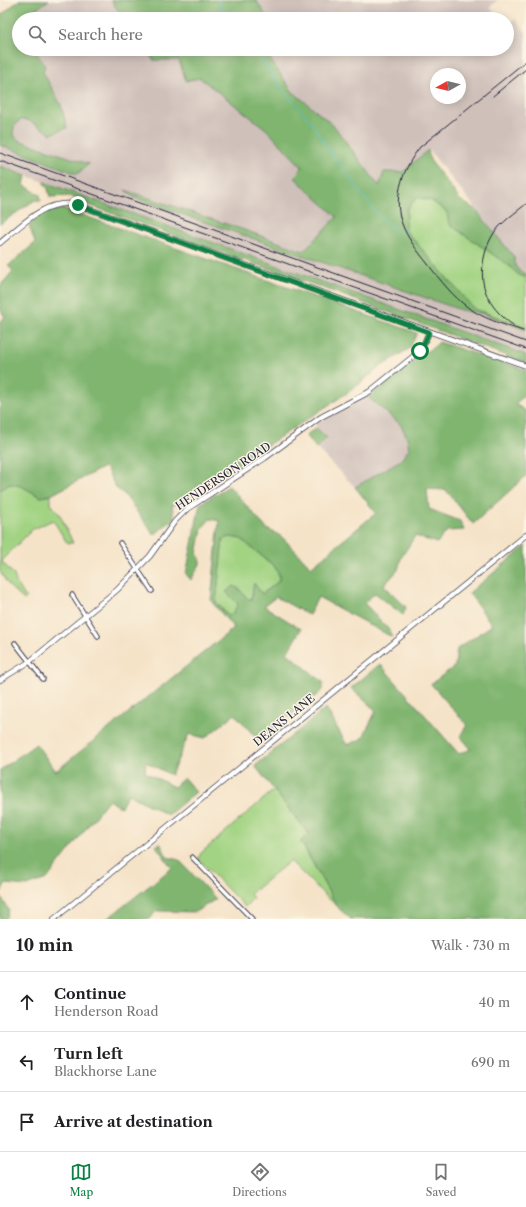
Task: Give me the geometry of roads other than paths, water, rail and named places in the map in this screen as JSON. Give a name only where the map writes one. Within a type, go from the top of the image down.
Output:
[{"type":"street","points":[[0,243],[45,208],[60,204],[75,205],[526,366]]},
{"type":"street","name":"HENDERSON ROAD","points":[[0,680],[29,662],[117,590],[157,548],[175,520],[183,512],[265,458],[321,417],[369,392],[420,351],[429,332]]},
{"type":"street","name":"DEANS LANE","points":[[54,919],[526,535]]},
{"type":"street","points":[[120,543],[152,591]]},
{"type":"street","points":[[72,595],[98,636]]},
{"type":"street","points":[[15,643],[43,680]]},
{"type":"street","points":[[192,857],[252,919]]},
{"type":"waterway","points":[[218,0],[224,12]]},
{"type":"waterway","points":[[258,56],[281,88],[308,118],[333,156],[378,215],[399,233],[406,231]]},
{"type":"railway","points":[[523,331],[498,323],[481,315],[463,304],[452,294],[407,235],[401,221],[398,201],[399,191],[405,172],[409,163],[420,147],[526,61]]},
{"type":"railway","points":[[493,96],[526,69]]},
{"type":"railway","points":[[0,153],[526,342]]},
{"type":"railway","points":[[0,161],[526,349]]},
{"type":"railway","points":[[513,325],[492,305],[487,295],[482,276],[485,253],[490,239],[505,221],[526,204]]}]
